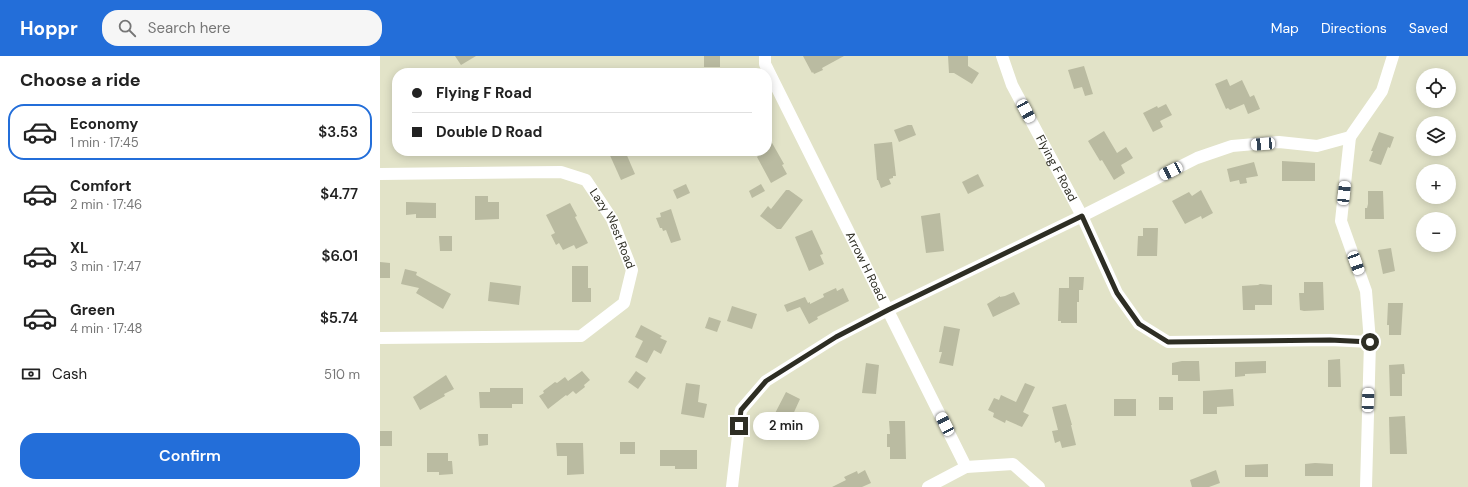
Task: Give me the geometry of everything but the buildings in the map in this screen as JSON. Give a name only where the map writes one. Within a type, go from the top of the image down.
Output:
[{"type":"street","name":"Arrow H Road","points":[[765,56],[765,64],[767,68]]},
{"type":"street","name":"Flying F Road","points":[[1002,56],[1012,85],[1082,216],[1117,293],[1139,324],[1168,342],[1330,340],[1370,342]]},
{"type":"street","points":[[1366,487],[1370,342],[1366,291],[1341,222],[1350,137],[1382,91],[1393,56]]},
{"type":"street","name":"Arrow H Road","points":[[772,78],[966,467]]},
{"type":"street","points":[[732,487],[741,410],[766,381],[836,337],[1197,158],[1232,146],[1279,142],[1317,146],[1350,137]]},
{"type":"street","name":"Lazy West Road","points":[[380,174],[561,172],[586,180],[612,220],[632,270],[624,303],[581,336],[380,338]]},
{"type":"street","points":[[928,487],[966,467],[1013,464],[1040,487]]},
{"type":"route","points":[[739,426],[741,410],[766,381],[836,337],[888,310],[1082,216],[1117,293],[1139,324],[1168,342],[1330,340],[1370,342]]}]
